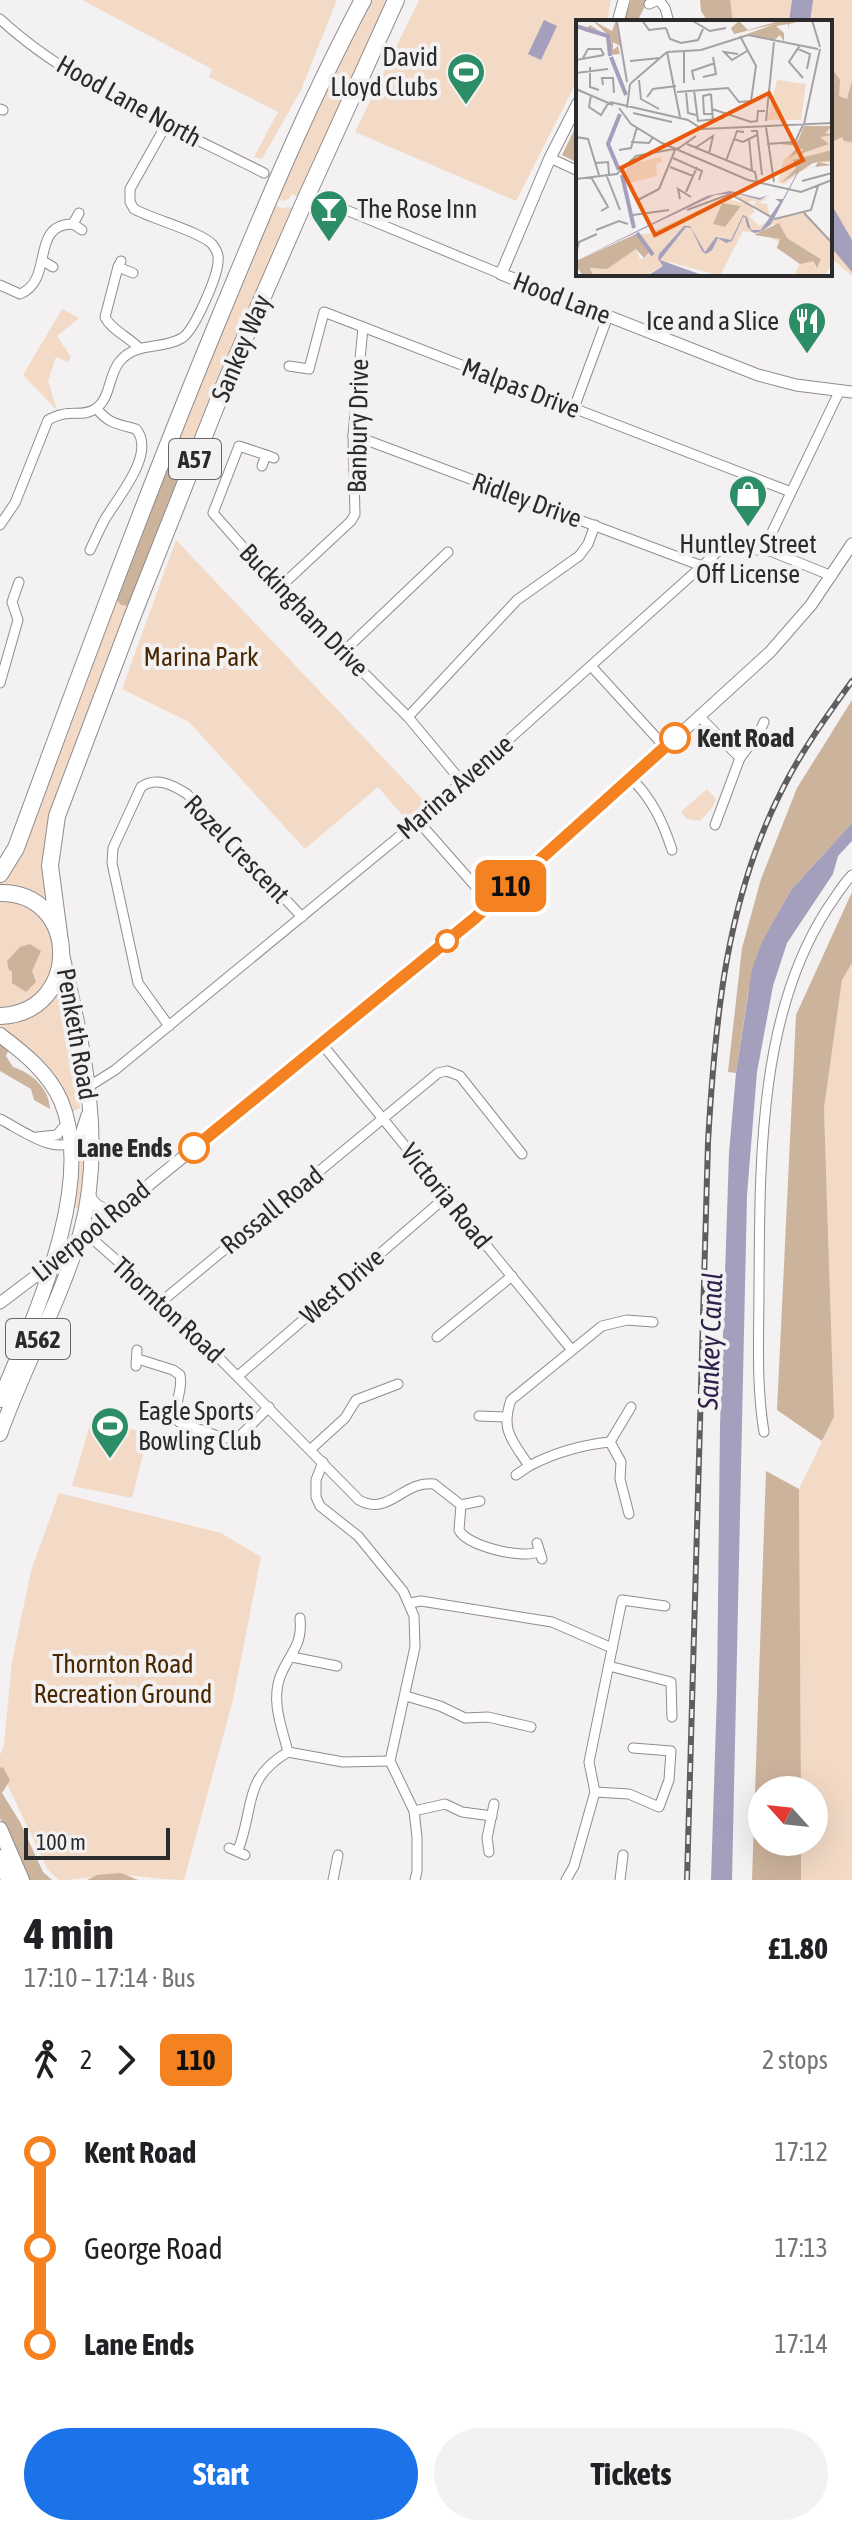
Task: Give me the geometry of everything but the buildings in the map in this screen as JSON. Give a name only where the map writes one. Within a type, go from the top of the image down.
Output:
[{"type":"highway","name":"Sankey Way","points":[[0,874],[16,848],[150,488],[248,248],[318,91],[363,0]]},
{"type":"highway","name":"Sankey Way","points":[[59,934],[50,866],[57,816],[226,381],[396,0]]},
{"type":"highway","name":"A57","points":[[0,893],[28,898],[43,909],[59,934],[62,954],[59,973],[51,990],[38,1004],[21,1012],[0,1016]]},
{"type":"main road","name":"Penketh Road","points":[[0,1400],[17,1373],[82,1240],[89,1193],[92,1151],[88,1089],[62,954]]},
{"type":"main road","name":"Penketh Road","points":[[0,1035],[28,1058],[52,1084],[61,1101],[70,1145],[69,1183],[53,1263],[0,1434]]},
{"type":"main road","points":[[0,1829],[22,1880]]},
{"type":"main road","points":[[0,1857],[8,1880]]},
{"type":"street","points":[[619,20],[624,0]]},
{"type":"street","points":[[649,4],[659,0],[668,20]]},
{"type":"street","name":"Hood Lane North","points":[[0,19],[58,64],[166,125],[264,173]]},
{"type":"street","points":[[501,274],[550,158],[576,107]]},
{"type":"street","points":[[0,525],[15,503],[48,420],[64,412],[88,413],[97,409],[106,396],[120,360],[139,348],[180,340],[194,327],[219,260],[217,252],[208,240],[139,212],[130,202],[130,189],[166,125]]},
{"type":"street","points":[[550,158],[576,170]]},
{"type":"street","name":"Hood Lane","points":[[322,200],[758,375],[796,385],[846,391]]},
{"type":"street","points":[[0,285],[20,294],[27,291],[37,279],[45,240],[50,232],[64,225],[78,227],[79,213]]},
{"type":"street","points":[[43,261],[53,267]]},
{"type":"street","points":[[133,273],[119,264],[105,317],[109,325],[130,338],[139,348]]},
{"type":"street","name":"Malpas Drive","points":[[289,366],[309,369],[324,312],[791,492]]},
{"type":"street","points":[[574,408],[608,316]]},
{"type":"street","name":"Banbury Drive","points":[[279,588],[355,514],[353,435],[363,327]]},
{"type":"street","points":[[764,549],[846,391]]},
{"type":"street","points":[[90,550],[105,518],[129,484],[142,444],[142,436],[136,429],[115,425],[97,409]]},
{"type":"street","name":"Ridley Drive","points":[[353,435],[702,566]]},
{"type":"street","name":"Buckingham Drive","points":[[262,466],[270,457],[239,446],[213,513],[279,588],[408,717],[462,782]]},
{"type":"street","points":[[408,717],[517,600],[579,556],[588,544],[595,525]]},
{"type":"street","name":"Liverpool Road","points":[[0,1303],[82,1240],[491,904],[770,652],[811,605],[852,544]]},
{"type":"street","name":"Marina Avenue","points":[[88,1089],[418,821],[723,547],[764,549],[832,576]]},
{"type":"street","points":[[342,653],[448,552]]},
{"type":"street","points":[[0,683],[18,620],[12,602],[19,582]]},
{"type":"street","points":[[591,666],[665,747]]},
{"type":"street","points":[[699,716],[740,758]]},
{"type":"street","points":[[715,825],[740,758],[764,722]]},
{"type":"street","points":[[631,778],[657,811],[672,850]]},
{"type":"street","name":"Rozel Crescent","points":[[169,1026],[138,983],[112,863],[113,848],[141,787],[155,781],[187,794],[302,917]]},
{"type":"street","points":[[418,821],[491,904]]},
{"type":"street","points":[[764,1432],[759,1376],[760,1205],[770,1073],[783,1009],[804,948],[852,875]]},
{"type":"street","name":"Victoria Road","points":[[321,1043],[571,1349]]},
{"type":"street","name":"Rossall Road","points":[[161,1302],[438,1073],[452,1072],[460,1076],[522,1154]]},
{"type":"street","points":[[0,1119],[47,1144],[70,1145],[78,1140],[82,1132],[88,1089]]},
{"type":"street","points":[[37,1137],[57,1135],[67,1123]]},
{"type":"street","points":[[89,1193],[92,1202],[99,1207],[119,1209]]},
{"type":"street","name":"West Drive","points":[[238,1376],[447,1196]]},
{"type":"street","name":"Thornton Road","points":[[82,1240],[161,1302],[359,1500],[369,1505],[386,1504],[412,1486],[428,1483],[438,1486],[461,1505]]},
{"type":"street","points":[[437,1337],[512,1276]]},
{"type":"street","points":[[529,1466],[507,1432],[505,1417],[511,1400],[602,1326],[627,1320],[653,1322]]},
{"type":"street","points":[[137,1358],[180,1375],[182,1385],[175,1413],[179,1422],[223,1438],[239,1437],[269,1407]]},
{"type":"street","points":[[311,1449],[345,1418],[356,1400],[398,1384]]},
{"type":"street","points":[[610,1442],[631,1407]]},
{"type":"street","points":[[479,1416],[505,1417]]},
{"type":"street","points":[[239,1437],[249,1448]]},
{"type":"street","points":[[516,1475],[551,1454],[581,1445],[610,1442]]},
{"type":"street","points":[[610,1442],[621,1462],[620,1479],[629,1514]]},
{"type":"street","points":[[323,1462],[316,1480],[316,1497],[320,1506],[358,1536],[410,1603],[416,1633],[406,1696],[390,1761],[414,1811],[417,1837],[415,1880]]},
{"type":"street","points":[[480,1501],[461,1505],[459,1530],[467,1540],[519,1554],[539,1551]]},
{"type":"street","points":[[566,1880],[574,1866],[595,1792],[589,1762],[622,1600],[665,1606]]},
{"type":"street","points":[[410,1603],[421,1601],[552,1622],[612,1648]]},
{"type":"street","points":[[288,1752],[275,1703],[280,1677],[300,1642],[300,1616]]},
{"type":"street","points":[[292,1657],[337,1666]]},
{"type":"street","points":[[609,1666],[671,1682],[672,1717]]},
{"type":"street","points":[[406,1696],[440,1706],[465,1718],[488,1717],[531,1727]]},
{"type":"street","points":[[595,1792],[629,1794],[659,1807],[669,1780],[671,1751],[633,1748]]},
{"type":"street","points":[[237,1851],[246,1830],[253,1788],[261,1773],[288,1752],[343,1762],[390,1761]]},
{"type":"street","points":[[414,1811],[445,1804],[462,1812],[492,1816]]},
{"type":"street","points":[[489,1852],[487,1838],[494,1804]]},
{"type":"street","points":[[333,1880],[338,1855]]},
{"type":"street","points":[[620,1880],[623,1855]]},
{"type":"green space","points":[[82,0],[337,0],[301,90],[262,159],[254,157],[278,112],[209,77],[212,69]]},
{"type":"green space","points":[[369,0],[391,0],[299,197],[292,194],[283,201],[275,197]]},
{"type":"green space","name":"David Lloyd Clubs","points":[[419,0],[611,0],[607,20],[576,20],[576,83],[516,201],[355,132]]},
{"type":"green space","points":[[708,0],[852,0],[852,276],[832,259],[832,20],[712,20]]},
{"type":"green space","points":[[272,204],[281,208],[295,207],[48,826],[44,850],[47,903],[0,886],[0,881],[151,495]]},
{"type":"green space","points":[[62,309],[79,318],[57,336],[71,357],[68,362],[56,357],[48,381],[57,410],[23,375]]},
{"type":"green space","name":"Marina Park","points":[[176,540],[428,805],[409,823],[378,787],[305,849],[189,722],[122,689]]},
{"type":"green space","points":[[707,789],[716,799],[712,808],[700,821],[687,819],[681,812]]},
{"type":"green space","points":[[0,901],[23,905],[40,916],[50,933],[54,951],[52,971],[42,988],[25,1002],[0,1010]]},
{"type":"green space","points":[[852,963],[852,1880],[801,1880],[801,1856],[828,1856],[828,1776],[801,1776],[799,1489],[834,1417],[824,1108],[842,980]]},
{"type":"green space","points":[[61,985],[77,1060],[80,1108],[72,1112],[33,1055],[0,1028],[1,1024],[33,1015]]},
{"type":"green space","points":[[83,1141],[86,1157],[80,1210],[73,1207],[76,1148]]},
{"type":"green space","name":"Eagle Sports Bowling Club","points":[[92,1418],[148,1434],[132,1498],[72,1486]]},
{"type":"green space","name":"Thornton Road Recreation Ground","points":[[59,1493],[221,1533],[261,1557],[233,1700],[184,1880],[115,1875],[59,1880],[48,1870],[0,1769],[12,1661],[31,1571]]},
{"type":"shaded area","points":[[631,0],[648,0],[638,20],[625,20]]},
{"type":"shaded area","points":[[700,0],[730,0],[733,20],[707,20],[701,11]]},
{"type":"shaded area","points":[[792,0],[813,0],[810,20],[789,20]]},
{"type":"shaded area","points":[[544,20],[557,26],[541,60],[528,54]]},
{"type":"shaded area","points":[[832,69],[840,80],[839,96],[847,99],[852,81],[852,142],[844,141],[842,137],[832,142]]},
{"type":"shaded area","points":[[576,126],[576,162],[562,155]]},
{"type":"shaded area","points":[[832,205],[852,240],[852,272],[832,248]]},
{"type":"shaded area","points":[[175,435],[191,442],[194,447],[131,606],[121,605],[114,597]]},
{"type":"shaded area","points":[[852,700],[852,823],[791,890],[762,943],[748,993],[736,1073],[728,1072],[742,948],[761,879],[797,788]]},
{"type":"shaded area","points":[[852,823],[852,841],[838,856],[833,874],[787,943],[773,986],[757,1072],[747,1195],[732,1880],[711,1880],[720,1426],[729,1153],[736,1073],[752,969],[762,942],[791,890]]},
{"type":"shaded area","points":[[852,892],[852,963],[842,980],[824,1108],[834,1417],[822,1441],[777,1410],[796,1015]]},
{"type":"shaded area","points":[[30,944],[41,951],[32,971],[36,982],[26,992],[12,983],[12,971],[7,961],[20,947]]},
{"type":"shaded area","points":[[0,1042],[9,1049],[6,1056],[13,1067],[33,1077],[43,1088],[50,1109],[34,1100],[31,1089],[0,1071]]},
{"type":"shaded area","points":[[766,1471],[799,1489],[801,1776],[756,1776]]},
{"type":"shaded area","points":[[3,1767],[10,1780],[2,1793],[20,1822],[43,1872],[52,1880],[26,1880],[0,1818],[0,1768]]},
{"type":"shaded area","points":[[753,1856],[801,1856],[801,1880],[752,1880]]},
{"type":"shaded area","points":[[121,1873],[138,1880],[87,1880],[97,1875]]},
{"type":"railway","points":[[687,1880],[708,1142],[720,1005],[736,916],[764,830],[798,760],[852,681]]},
{"type":"bus line","name":"110","points":[[194,1148],[475,918],[675,738]]},
{"type":"place","name":"David Lloyd Clubs","points":[[466,106]]},
{"type":"place","name":"The Rose Inn","points":[[329,243]]},
{"type":"place","name":"Ice and a Slice","points":[[807,355]]},
{"type":"place","name":"Huntley Street Off License","points":[[748,528]]},
{"type":"place","name":"Kent Road","points":[[675,738]]},
{"type":"place","name":"Lane Ends","points":[[194,1148]]},
{"type":"place","name":"Eagle Sports Bowling Club","points":[[110,1460]]},
{"type":"water label","name":"Sankey Canal","points":[[710,1341]]}]
